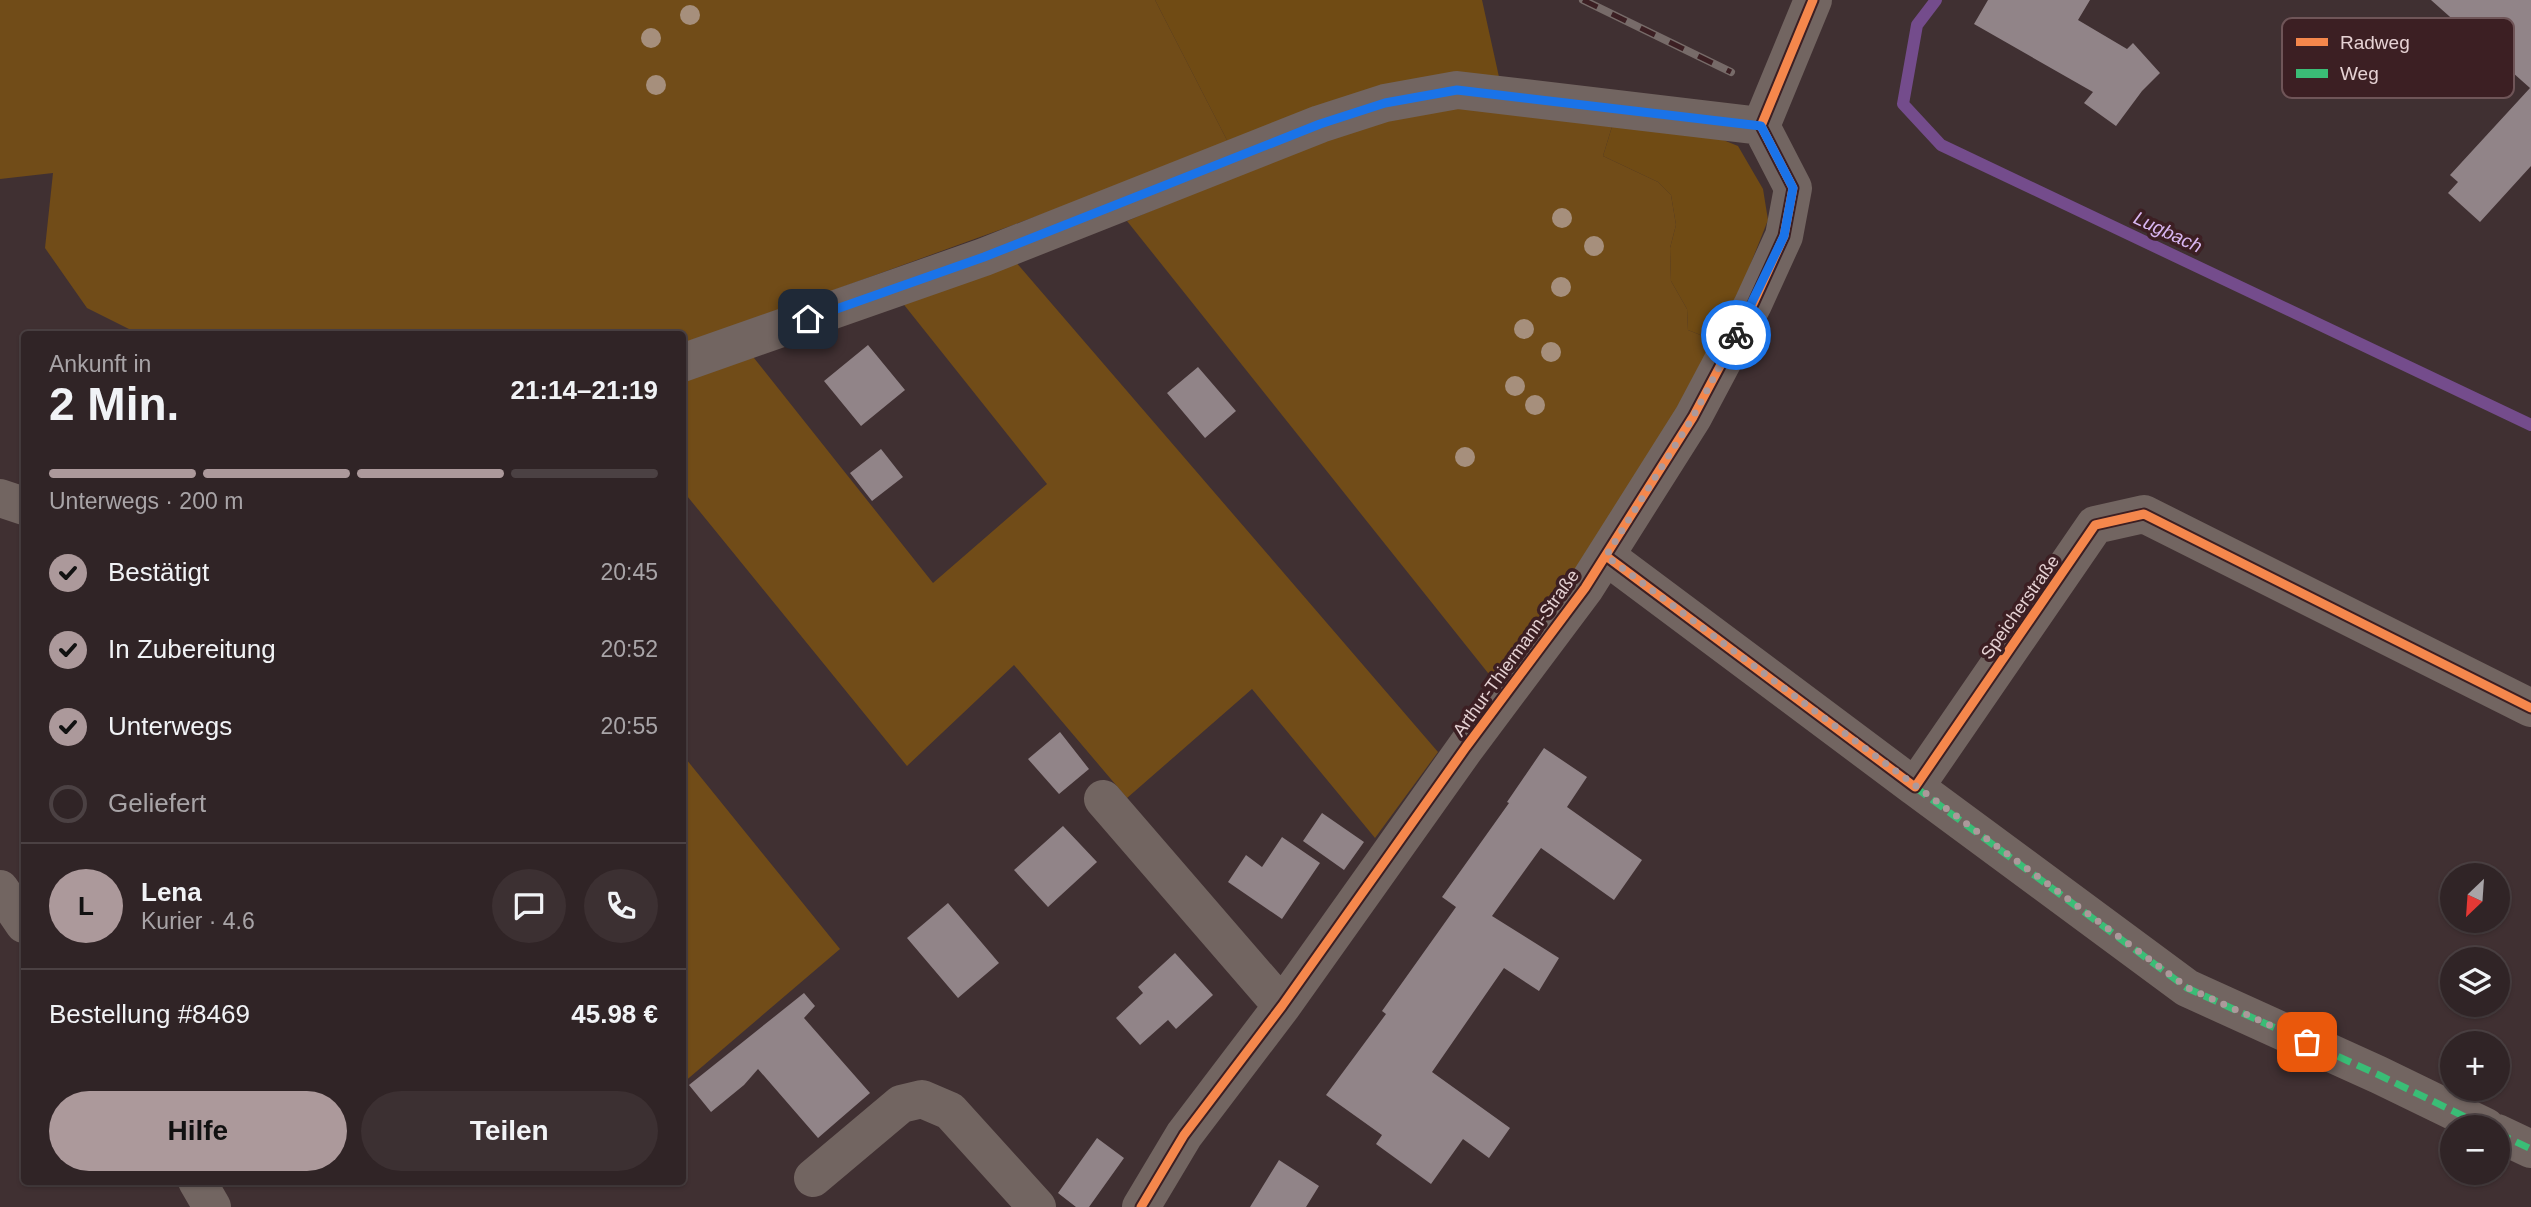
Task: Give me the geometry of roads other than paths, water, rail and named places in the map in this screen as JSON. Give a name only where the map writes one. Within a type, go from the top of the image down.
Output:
[{"type":"street","points":[[686,362],[984,257],[1320,124],[1385,103],[1457,90],[1761,126],[1813,0]]},
{"type":"street","name":"Arthur-Thiermann-Straße","points":[[1141,1207],[1184,1135],[1282,1006],[1466,747],[1586,588],[1693,417],[1753,304],[1784,236],[1793,188],[1761,126]]},
{"type":"street","points":[[0,498],[21,505]]},
{"type":"street","name":"Speicherstraße","points":[[1915,787],[2095,525],[2144,514],[2531,708]]},
{"type":"street","points":[[1606,556],[2188,988],[2461,1115]]},
{"type":"street","points":[[1103,799],[1282,1006]]},
{"type":"street","points":[[0,889],[21,920]]},
{"type":"street","points":[[813,1178],[901,1104],[922,1099],[950,1111],[1037,1207]]},
{"type":"street","points":[[2510,1139],[2531,1149]]},
{"type":"street","points":[[199,1185],[212,1207]]},
{"type":"waterway","name":"Lugbach","points":[[1936,0],[1917,25],[1903,104],[1941,145],[2531,425]]},
{"type":"railway","points":[[1583,0],[1731,72]]}]
